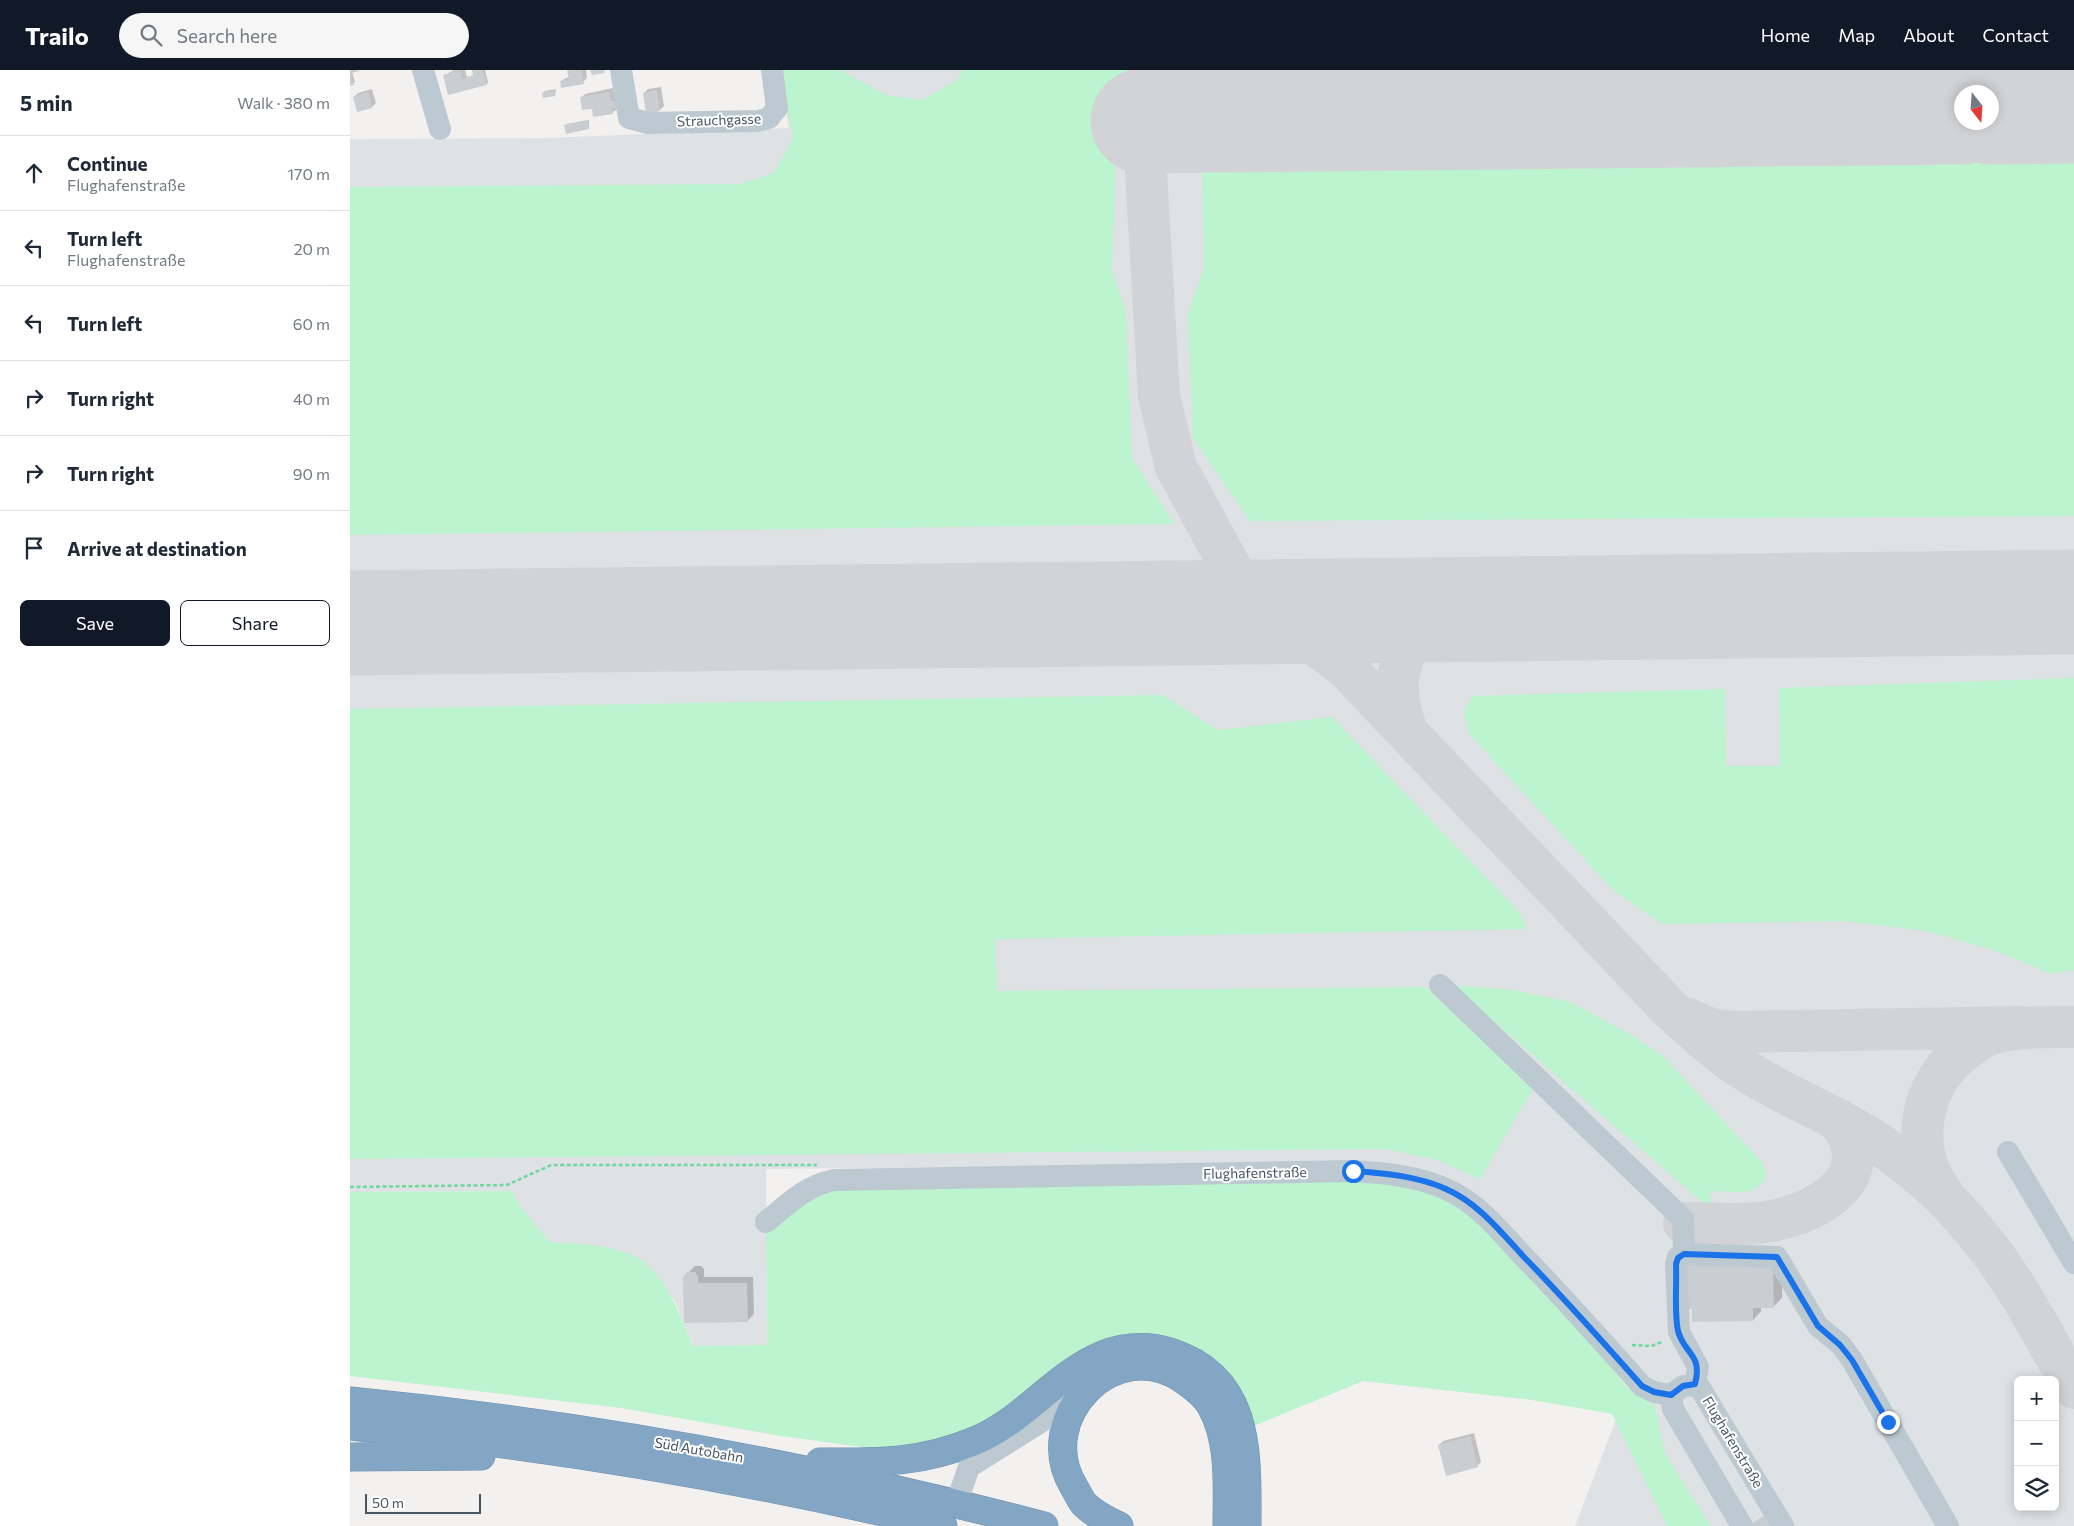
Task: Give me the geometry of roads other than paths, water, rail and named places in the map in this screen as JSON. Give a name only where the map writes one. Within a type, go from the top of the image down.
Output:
[{"type":"highway","points":[[766,1462],[898,1462],[935,1455],[974,1442],[1006,1423],[1070,1373],[1094,1358],[1119,1349],[1140,1347],[1161,1349],[1186,1357],[1194,1362],[1211,1373],[1228,1392],[1238,1415],[1244,1449],[1247,1526]]},
{"type":"highway","points":[[1119,1526],[1084,1504],[1066,1474],[1063,1454],[1066,1424],[1079,1398],[1100,1378],[1125,1369],[1145,1366],[1170,1371],[1196,1389],[1211,1406],[1222,1437],[1228,1480],[1227,1526]]},
{"type":"highway","name":"Süd Autobahn","points":[[350,1401],[584,1430],[766,1462],[950,1515]]},
{"type":"highway","name":"Süd Autobahn","points":[[350,1426],[549,1450],[712,1478],[885,1512],[950,1515],[1044,1526]]},
{"type":"highway","points":[[350,1457],[477,1457],[549,1450]]},
{"type":"street","points":[[423,70],[440,129]]},
{"type":"street","name":"Strauchgasse","points":[[621,70],[629,118],[648,122],[758,121],[769,118],[777,108],[772,70]]},
{"type":"street","points":[[1440,986],[1683,1219],[1684,1254]]},
{"type":"street","points":[[2008,1152],[2074,1263]]},
{"type":"street","name":"Flughafenstraße","points":[[766,1222],[802,1192],[817,1183],[834,1180],[1353,1171],[1393,1174],[1446,1189],[1478,1208],[1560,1294],[1642,1386],[1654,1392],[1671,1395],[1683,1386],[1695,1384],[1705,1394],[1783,1526]]},
{"type":"street","points":[[1695,1384],[1698,1367],[1678,1332],[1676,1264],[1678,1258],[1684,1254],[1777,1257],[1818,1326],[1840,1345],[1852,1360],[1948,1526]]},
{"type":"street","points":[[1671,1395],[1673,1409],[1742,1526]]},
{"type":"street","points":[[950,1515],[969,1467],[1079,1398]]}]
